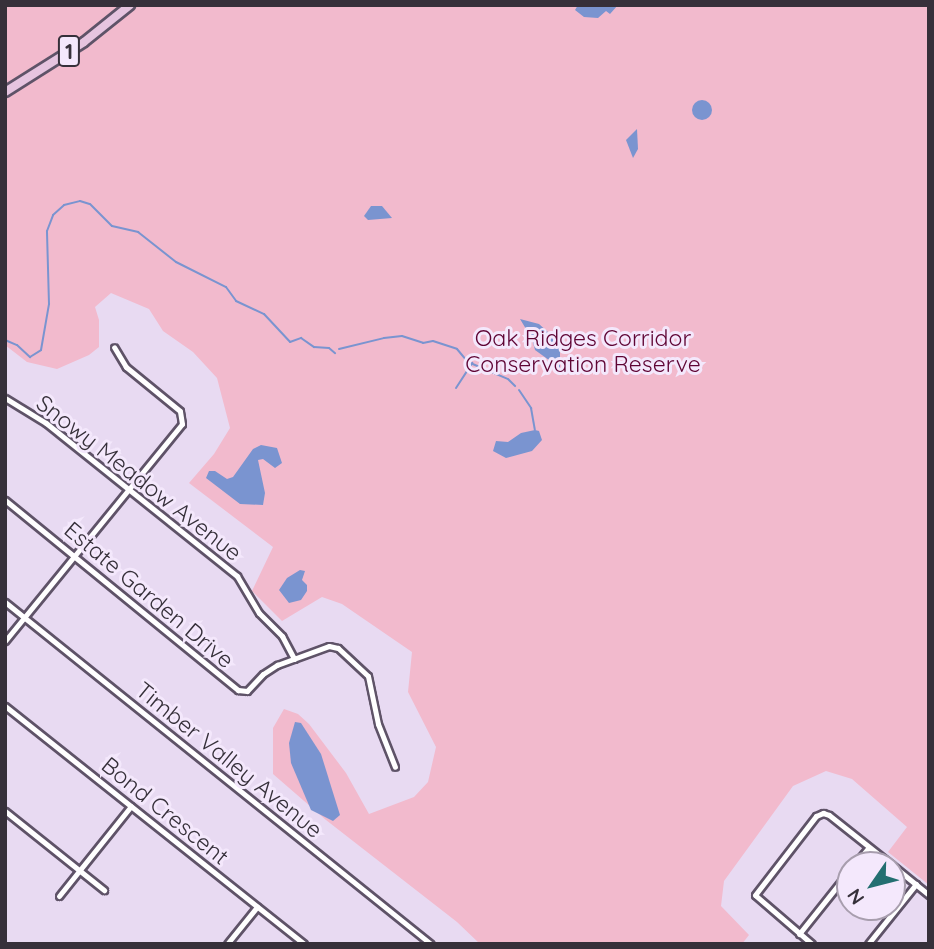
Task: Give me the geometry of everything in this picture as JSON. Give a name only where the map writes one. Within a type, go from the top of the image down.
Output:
[{"type":"main road","name":"1","points":[[5,92],[84,42],[130,5]]},
{"type":"street","points":[[5,641],[182,424],[182,418],[173,404],[126,367],[114,347]]},
{"type":"street","name":"Snowy Meadow Avenue","points":[[5,398],[46,423],[237,576],[259,613],[282,636],[294,659]]},
{"type":"street","name":"Estate Garden Drive","points":[[5,499],[238,690],[247,691],[268,670],[332,645],[359,664],[371,683],[378,724],[395,767]]},
{"type":"street","name":"Timber Valley Avenue","points":[[5,602],[431,944]]},
{"type":"street","name":"Bond Crescent","points":[[5,706],[304,944]]},
{"type":"street","points":[[59,896],[131,806]]},
{"type":"street","points":[[5,811],[104,890]]},
{"type":"street","points":[[812,944],[756,898],[756,891],[819,813],[829,815],[874,851]]},
{"type":"street","points":[[866,851],[869,847]]},
{"type":"street","points":[[906,876],[929,895]]},
{"type":"street","points":[[868,944],[916,884]]},
{"type":"street","points":[[799,934],[836,888]]},
{"type":"street","points":[[227,944],[257,907]]},
{"type":"green space","name":"Oak Ridges Corridor Conservation Reserve","points":[[5,5],[929,5],[929,885],[906,866],[906,851],[889,851],[907,827],[852,779],[826,771],[793,786],[724,881],[721,906],[749,935],[742,944],[480,944],[457,922],[326,820],[273,774],[273,728],[284,709],[298,714],[309,724],[346,773],[369,814],[414,797],[428,782],[436,747],[408,692],[412,652],[342,604],[322,597],[282,621],[252,591],[273,547],[189,483],[214,454],[230,428],[217,378],[193,352],[163,331],[149,309],[111,293],[95,307],[99,320],[99,347],[89,355],[57,369],[27,362],[5,345]]},
{"type":"water","points":[[578,5],[618,5],[610,14],[606,11],[598,18],[584,17],[575,10]]},
{"type":"water","points":[[702,100],[709,103],[712,110],[709,117],[702,120],[695,117],[692,110],[695,103]]},
{"type":"water","points":[[637,129],[638,149],[633,158],[626,140]]},
{"type":"water","points":[[371,206],[382,206],[392,218],[368,220],[364,216]]},
{"type":"water","points":[[520,319],[539,324],[560,343],[560,368],[535,350]]},
{"type":"water","points":[[539,431],[542,440],[532,451],[506,458],[493,451],[496,441],[508,442],[521,433]]},
{"type":"water","points":[[261,445],[277,448],[282,463],[275,468],[263,459],[258,460],[265,493],[263,505],[240,504],[206,478],[209,471],[215,471],[227,479],[233,477],[253,449]]},
{"type":"water","points":[[300,570],[305,571],[302,580],[307,585],[307,591],[301,600],[289,603],[279,590],[287,578]]},
{"type":"water","points":[[295,722],[301,723],[321,754],[340,815],[333,821],[311,810],[291,763],[289,743]]},
{"type":"waterway","points":[[5,340],[17,345],[30,357],[41,350],[49,304],[47,231],[53,215],[64,205],[80,201],[90,204],[112,226],[138,232],[176,262],[226,287],[236,301],[264,314],[290,342],[301,338],[314,347],[329,348],[335,353]]},
{"type":"waterway","points":[[339,349],[402,336],[423,343],[433,341],[457,349],[468,362],[508,379],[515,386]]},
{"type":"waterway","points":[[456,388],[472,363]]},
{"type":"waterway","points":[[519,390],[531,408],[535,430]]}]
